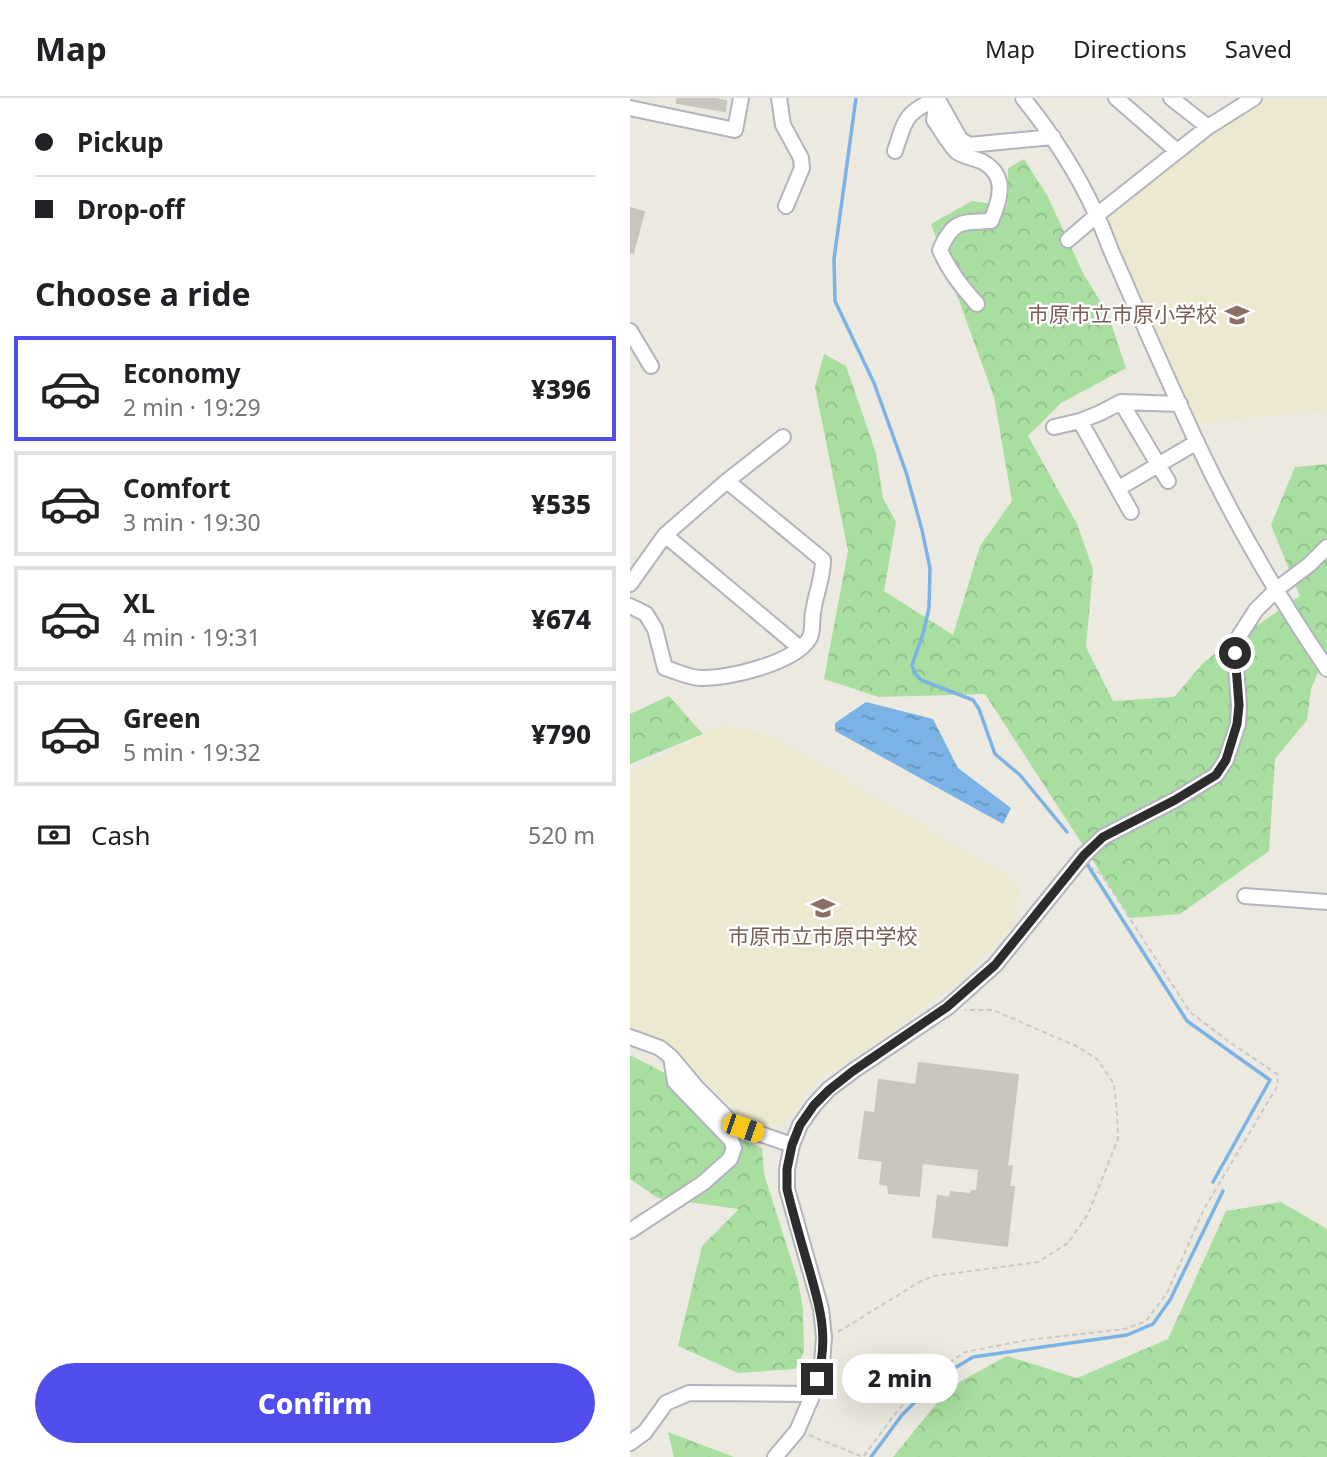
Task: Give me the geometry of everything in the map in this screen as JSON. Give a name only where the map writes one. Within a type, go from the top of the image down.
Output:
[{"type":"street","points":[[630,108],[735,130],[741,98]]},
{"type":"street","points":[[779,98],[783,125],[801,158],[802,168],[786,206]]},
{"type":"street","points":[[1023,98],[1053,137],[1097,215],[1219,488],[1300,630],[1327,669]]},
{"type":"street","points":[[1116,98],[1177,151]]},
{"type":"street","points":[[1171,98],[1208,127]]},
{"type":"street","points":[[1068,240],[1235,102],[1254,98]]},
{"type":"street","points":[[937,99],[960,139],[969,145],[1053,137]]},
{"type":"street","points":[[895,151],[904,122],[917,107],[937,99]]},
{"type":"street","points":[[937,99],[934,120],[957,152],[984,163],[997,174],[1000,189],[991,221],[969,222],[956,226],[946,235],[940,250],[947,266],[976,304]]},
{"type":"street","points":[[630,331],[651,366]]},
{"type":"street","points":[[1055,427],[1080,421],[1121,402],[1180,404]]},
{"type":"street","points":[[1121,402],[1168,481]]},
{"type":"street","points":[[1080,421],[1131,513]]},
{"type":"street","points":[[630,584],[665,535],[783,437]]},
{"type":"street","points":[[1119,488],[1197,442]]},
{"type":"street","points":[[630,606],[646,614],[655,629],[665,668],[697,678],[719,678],[781,661],[809,639],[823,573],[823,560],[727,481]]},
{"type":"street","points":[[665,535],[800,648]]},
{"type":"street","points":[[775,1457],[797,1430],[813,1394],[822,1364],[824,1338],[821,1309],[787,1189],[787,1169],[800,1125],[829,1090],[947,1007],[995,965],[1080,860],[1103,837],[1175,800],[1216,775],[1226,760],[1237,724],[1239,705],[1235,653],[1238,638],[1256,610],[1327,547]]},
{"type":"street","points":[[1245,896],[1327,902]]},
{"type":"street","points":[[630,1037],[660,1048],[671,1057],[696,1088],[732,1123],[792,1145]]},
{"type":"street","points":[[630,1231],[703,1183],[730,1159],[734,1148],[732,1140],[675,1082],[671,1057]]},
{"type":"street","points":[[630,1443],[645,1432],[666,1403],[689,1393],[813,1394]]},
{"type":"path","points":[[797,1430],[863,1457],[898,1410],[926,1381],[965,1352],[1027,1340],[1125,1329],[1146,1321],[1167,1293],[1204,1209],[1278,1085],[1277,1074],[1190,1013],[1102,875],[1080,860]]},
{"type":"path","points":[[838,1332],[921,1281],[934,1276],[1038,1262],[1068,1243],[1088,1214],[1118,1139],[1114,1084],[1097,1059],[1076,1046],[993,1010],[960,1011],[947,1007]]},
{"type":"shaded area","name":"市原市立市原小学校","points":[[1267,98],[1327,98],[1327,411],[1198,424],[1103,220],[1213,133]]},
{"type":"shaded area","name":"市原市立市原中学校","points":[[723,724],[774,736],[1014,880],[1020,889],[1014,926],[953,986],[873,1045],[816,1081],[787,1122],[772,1129],[744,1119],[670,1047],[630,1031],[630,772]]},
{"type":"green space","points":[[1024,159],[1048,197],[1083,273],[1108,314],[1126,368],[1061,403],[1028,436],[1077,524],[1093,569],[1086,647],[1113,701],[1174,697],[1205,661],[1300,596],[1271,525],[1295,467],[1327,464],[1327,668],[1320,668],[1311,689],[1307,720],[1275,759],[1269,851],[1180,914],[1130,918],[985,694],[879,697],[824,679],[848,551],[815,387],[824,354],[846,366],[876,453],[883,498],[896,522],[884,591],[953,635],[980,546],[1012,501],[994,397],[931,224],[972,201],[1007,206],[1008,168]]},
{"type":"green space","points":[[669,696],[703,734],[630,764],[630,714]]},
{"type":"green space","points":[[630,1055],[688,1085],[741,1139],[762,1148],[764,1174],[798,1281],[803,1309],[804,1352],[795,1369],[738,1373],[678,1346],[702,1246],[739,1209],[658,1198],[630,1179]]},
{"type":"green space","points":[[1281,1202],[1327,1229],[1327,1457],[893,1457],[950,1387],[1007,1356],[1077,1378],[1168,1339],[1226,1211]]},
{"type":"green space","points":[[668,1432],[734,1457],[674,1457]]},
{"type":"water","points":[[866,702],[933,719],[958,768],[1011,808],[1003,824],[835,731],[835,723]]},
{"type":"building","points":[[677,98],[726,101],[725,111],[677,103]]},
{"type":"building","points":[[630,208],[644,212],[633,253],[630,252]]},
{"type":"building","points":[[919,1063],[1018,1075],[1007,1167],[1012,1166],[1009,1187],[1014,1187],[1007,1246],[933,1237],[938,1196],[950,1198],[951,1192],[970,1194],[977,1191],[979,1169],[922,1163],[919,1196],[889,1193],[888,1185],[880,1184],[883,1161],[859,1158],[865,1112],[875,1113],[879,1080],[916,1085]]},
{"type":"waterway","points":[[856,98],[834,259],[835,301],[874,383],[906,472],[922,530],[930,568],[929,608],[912,665],[914,672],[921,680],[973,700],[979,709],[995,754],[1020,775],[1067,832]]},
{"type":"waterway","points":[[1087,864],[1187,1021],[1270,1080],[1213,1182]]},
{"type":"waterway","points":[[871,1457],[902,1415],[940,1377],[973,1357],[1127,1335],[1153,1324],[1170,1300],[1223,1191]]},
{"type":"place","name":"市原市立市原小学校","points":[[1237,315]]},
{"type":"place","name":"市原市立市原中学校","points":[[823,908]]},
{"type":"route","points":[[817,1379],[822,1364],[824,1338],[821,1309],[787,1189],[787,1169],[800,1125],[829,1090],[947,1007],[995,965],[1084,855],[1103,837],[1175,800],[1216,775],[1226,760],[1237,724],[1239,705],[1235,653]]}]
